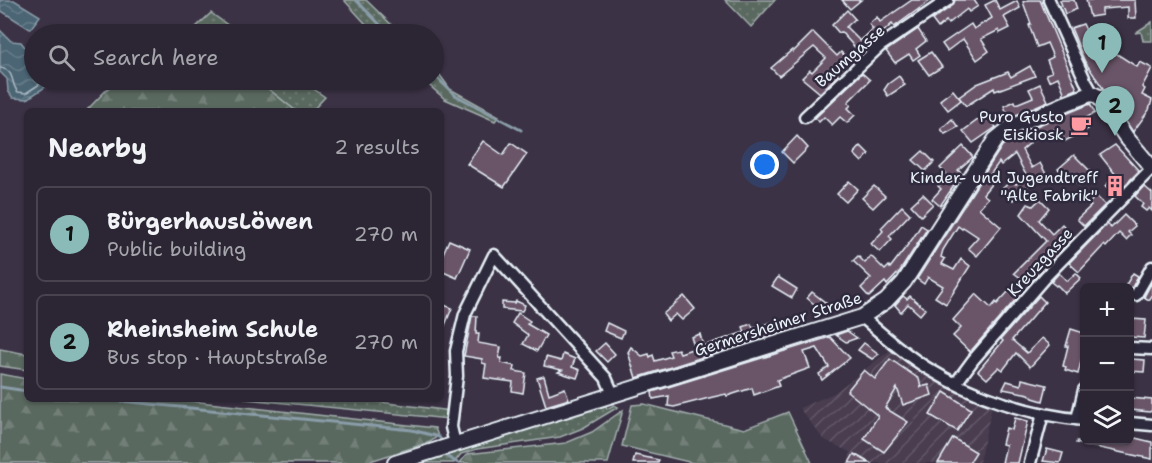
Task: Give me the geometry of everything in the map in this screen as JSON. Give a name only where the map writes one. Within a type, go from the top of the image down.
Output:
[{"type":"street","name":"Baumgasse","points":[[805,117],[880,46],[948,0]]},
{"type":"street","points":[[1051,1],[1084,80],[1152,168]]},
{"type":"street","name":"Germersheimer Straße","points":[[394,463],[862,317],[886,301],[904,282],[995,140],[1018,123],[1094,94]]},
{"type":"street","name":"Kreuzgasse","points":[[956,383],[1045,277],[1152,168]]},
{"type":"street","points":[[448,446],[457,376],[456,351],[465,314],[494,255],[606,378],[613,394]]},
{"type":"street","points":[[1136,295],[1152,267]]},
{"type":"street","points":[[862,317],[926,368],[956,383],[997,400],[1042,414],[1080,419]]},
{"type":"street","points":[[1134,348],[1152,349]]},
{"type":"street","points":[[1030,463],[1042,414]]},
{"type":"street","points":[[1134,423],[1152,425]]},
{"type":"shaded area","points":[[890,350],[934,378],[992,406],[979,463],[847,463],[851,453],[823,439],[799,408],[834,393]]},
{"type":"green space","points":[[344,0],[366,0],[391,24],[366,24]]},
{"type":"green space","points":[[725,0],[775,0],[751,27]]},
{"type":"green space","points":[[211,13],[226,24],[199,24]]},
{"type":"green space","points":[[1152,22],[1152,41],[1143,41],[1141,32],[1135,33]]},
{"type":"green space","points":[[444,81],[450,89],[499,116],[495,121],[445,99],[435,90],[444,90]]},
{"type":"green space","points":[[106,90],[270,90],[292,108],[89,108]]},
{"type":"green space","points":[[270,90],[315,90],[325,97],[315,108],[292,108]]},
{"type":"green space","points":[[0,349],[24,353],[24,370],[0,366]]},
{"type":"green space","points":[[0,374],[24,378],[24,402],[199,402],[435,428],[438,436],[430,442],[364,463],[0,463]]},
{"type":"green space","points":[[275,402],[380,402],[451,411],[449,419]]},
{"type":"green space","points":[[644,404],[744,429],[788,412],[812,463],[693,463],[622,446],[632,405]]},
{"type":"green space","points":[[614,405],[618,407],[583,428],[560,437],[477,449],[461,454],[454,463],[416,463],[589,409],[606,406],[607,409]]},
{"type":"green space","points":[[623,410],[608,463],[460,463],[467,454],[566,443],[592,432]]},
{"type":"water","points":[[0,0],[14,0],[40,16],[34,24],[24,25],[0,10]]},
{"type":"water","points":[[0,30],[11,41],[21,42],[24,46],[24,90],[41,90],[27,99],[13,98],[8,91],[7,79],[0,72]]},
{"type":"building","points":[[842,0],[861,0],[850,9]]},
{"type":"building","points":[[912,0],[931,0],[894,27],[892,24],[860,53],[832,25],[847,10],[855,19],[846,27],[860,41],[873,29],[869,24],[877,17],[880,22]]},
{"type":"building","points":[[955,0],[974,0],[978,6],[969,12],[967,9],[948,24],[946,21],[938,28],[932,20],[952,6]]},
{"type":"building","points":[[995,0],[1000,10],[1017,1],[1020,8],[1004,17],[1010,28],[1000,33],[999,30],[981,39],[989,51],[977,60],[963,39],[947,51],[942,44],[971,24],[974,29],[992,18],[985,5]]},
{"type":"building","points":[[1040,0],[1077,89],[1063,95],[1058,77],[1049,81],[1046,74],[1052,72],[1047,60],[1053,57],[1047,43],[1037,47],[1023,2]]},
{"type":"building","points":[[1060,0],[1074,0],[1077,9],[1065,14]]},
{"type":"building","points":[[1086,0],[1135,0],[1136,18],[1128,18],[1128,7],[1102,9],[1102,15],[1090,17]]},
{"type":"building","points":[[1083,24],[1098,55],[1111,50],[1137,67],[1140,62],[1152,68],[1142,87],[1145,89],[1142,95],[1152,100],[1149,110],[1133,132],[1085,62],[1071,28]]},
{"type":"building","points":[[918,29],[926,41],[916,49],[920,55],[913,60],[909,54],[895,63],[886,51]]},
{"type":"building","points":[[813,32],[837,56],[841,52],[849,60],[820,93],[802,78],[826,58],[814,47],[779,76],[771,68],[792,50],[793,52]]},
{"type":"building","points":[[931,52],[942,67],[929,75],[918,60]]},
{"type":"building","points":[[1030,66],[1035,76],[995,91],[994,88],[966,106],[959,97],[977,84],[1008,72],[1011,77]]},
{"type":"building","points":[[862,73],[870,80],[848,102],[851,105],[848,108],[855,115],[847,123],[840,117],[832,125],[824,117],[819,122],[815,118]]},
{"type":"building","points":[[899,76],[905,85],[888,96],[884,90]]},
{"type":"building","points":[[1040,84],[1048,101],[1009,118],[1004,106],[1033,97],[1029,89]]},
{"type":"building","points":[[953,90],[961,100],[948,110],[940,100]]},
{"type":"building","points":[[1090,104],[1095,113],[1082,120],[1088,129],[1065,141],[1062,136],[1059,137],[1055,129],[1033,141],[1024,131]]},
{"type":"building","points":[[986,114],[996,127],[973,143],[963,131]]},
{"type":"building","points":[[952,119],[958,127],[945,134],[941,129]]},
{"type":"building","points":[[1023,131],[1030,143],[1022,150],[1032,168],[1040,163],[1046,174],[1020,191],[1013,200],[1002,189],[1011,181],[1016,184],[1027,177],[1015,154],[1001,165],[999,162],[987,179],[992,183],[983,194],[988,198],[979,208],[1001,227],[977,256],[968,248],[978,237],[958,226],[943,250],[941,257],[945,259],[942,264],[954,270],[961,259],[970,266],[946,304],[935,297],[943,286],[928,277],[924,284],[917,279],[1002,146]]},
{"type":"building","points":[[797,136],[808,148],[793,163],[782,152]]},
{"type":"building","points":[[483,141],[503,155],[511,143],[527,154],[504,187],[467,164]]},
{"type":"building","points":[[1115,145],[1139,171],[1115,195],[1105,186],[1116,175],[1100,155]]},
{"type":"building","points":[[861,146],[869,154],[862,162],[854,154]]},
{"type":"building","points":[[963,146],[973,157],[958,170],[962,174],[940,206],[932,199],[941,189],[938,186],[947,175],[940,168]]},
{"type":"building","points":[[923,151],[934,162],[925,171],[913,160]]},
{"type":"building","points":[[1074,155],[1092,173],[1079,185],[1069,175],[1066,177],[1058,169]]},
{"type":"building","points":[[849,181],[858,189],[846,202],[837,194]]},
{"type":"building","points":[[874,186],[885,196],[873,208],[862,198]]},
{"type":"building","points":[[1144,186],[1152,193],[1152,211],[1149,208],[1146,211],[1141,207],[1143,204],[1135,196]]},
{"type":"building","points":[[923,194],[933,204],[921,216],[911,205]]},
{"type":"building","points":[[1096,196],[1105,205],[1084,226],[1077,219],[1091,206],[1088,204]]},
{"type":"building","points":[[1040,199],[1049,208],[1039,220],[1052,234],[1062,224],[1074,237],[1029,284],[1014,273],[1046,241],[1021,214],[1028,204],[1033,206]]},
{"type":"building","points":[[902,206],[910,214],[889,236],[892,239],[880,252],[871,244],[883,231],[881,228]]},
{"type":"building","points":[[1124,215],[1135,226],[1128,232],[1131,235],[1126,240],[1119,233],[1106,247],[1104,245],[1079,272],[1069,263],[1107,224],[1111,228]]},
{"type":"building","points":[[921,225],[927,229],[900,271],[887,285],[885,282],[869,297],[861,288],[871,278],[853,261],[858,256],[865,263],[871,256],[885,270],[889,266],[890,268]]},
{"type":"building","points":[[449,240],[470,249],[457,278],[444,272],[444,251]]},
{"type":"building","points":[[1059,273],[1067,281],[1076,273],[1081,278],[1065,293],[1051,282]]},
{"type":"building","points":[[1133,273],[1138,276],[1134,284],[1127,283]]},
{"type":"building","points":[[778,277],[797,289],[792,298],[772,286]]},
{"type":"building","points":[[1152,282],[1152,296],[1149,300],[1144,297]]},
{"type":"building","points":[[1009,291],[1017,298],[970,352],[953,336],[961,328],[953,320],[976,294],[991,308]]},
{"type":"building","points":[[812,292],[826,303],[821,310],[807,298]]},
{"type":"building","points":[[684,296],[695,309],[682,320],[676,314],[668,321],[663,314]]},
{"type":"building","points":[[903,296],[907,299],[910,296],[925,309],[920,315],[908,304],[901,312],[895,305]]},
{"type":"building","points":[[1039,296],[1045,302],[1012,340],[1027,353],[1042,338],[1050,345],[1030,367],[1016,353],[1003,370],[999,367],[987,379],[978,371],[1003,341],[1001,339]]},
{"type":"building","points":[[516,301],[525,305],[522,311],[502,309],[502,302],[515,303]]},
{"type":"building","points":[[444,305],[452,308],[444,328]]},
{"type":"building","points":[[518,313],[530,321],[527,324],[546,335],[537,351],[523,344],[528,335],[512,323]]},
{"type":"building","points":[[472,316],[477,316],[478,343],[501,347],[499,358],[502,358],[501,363],[515,366],[514,371],[526,373],[523,393],[512,391],[513,382],[484,378],[486,364],[482,363],[482,359],[464,356]]},
{"type":"building","points":[[1134,319],[1146,320],[1144,338],[1134,337]]},
{"type":"building","points":[[772,322],[785,331],[636,378],[628,352],[631,347],[642,356],[653,355],[655,361],[671,356],[669,351],[678,349],[680,353],[695,348],[691,337],[700,334],[703,346],[745,332],[743,327],[751,324],[753,328]]},
{"type":"building","points":[[607,323],[624,331],[621,338],[604,331]]},
{"type":"building","points":[[1071,329],[1080,332],[1078,374],[1065,370],[1066,367],[1063,366],[1068,346],[1066,346]]},
{"type":"building","points":[[847,331],[857,338],[846,342],[836,335]]},
{"type":"building","points":[[830,337],[850,358],[822,380],[819,374],[829,367],[817,348],[804,352],[810,368],[777,380],[779,386],[754,395],[752,388],[727,396],[726,394],[674,407],[668,406],[669,396],[653,399],[652,392]]},
{"type":"building","points":[[605,343],[615,354],[607,362],[596,351]]},
{"type":"building","points":[[864,343],[879,354],[872,359],[858,350]]},
{"type":"building","points":[[563,354],[575,359],[572,367],[580,370],[577,378],[558,372],[562,370],[544,366],[546,357],[561,361]]},
{"type":"building","points":[[890,359],[919,379],[921,387],[929,385],[932,395],[903,405],[897,388],[885,408],[908,422],[884,452],[864,439],[878,416],[847,391],[864,370],[875,379]]},
{"type":"building","points":[[1134,359],[1145,360],[1144,372],[1134,371]]},
{"type":"building","points":[[544,376],[549,394],[565,388],[569,399],[546,406],[537,378]]},
{"type":"building","points":[[1022,379],[1047,385],[1043,401],[1029,394],[1003,389],[1007,381],[1021,385]]},
{"type":"building","points":[[944,392],[971,409],[957,431],[930,415]]},
{"type":"building","points":[[1134,398],[1152,400],[1150,412],[1134,410]]},
{"type":"building","points":[[1015,418],[1028,421],[1018,463],[1002,463],[1006,445],[1002,444],[1006,428],[1012,430]]},
{"type":"building","points":[[953,438],[976,452],[969,463],[938,463]]},
{"type":"building","points":[[1134,438],[1152,442],[1152,459],[1086,445],[1134,445]]},
{"type":"building","points":[[1047,449],[1063,453],[1060,463],[1043,461]]},
{"type":"building","points":[[854,454],[870,463],[849,463]]},
{"type":"building","points":[[635,455],[659,460],[658,463],[633,463]]},
{"type":"waterway","points":[[356,0],[379,24]]},
{"type":"waterway","points":[[444,85],[455,95],[521,130]]},
{"type":"waterway","points":[[0,387],[24,391]]},
{"type":"waterway","points":[[130,402],[412,430],[439,437],[444,444]]},
{"type":"waterway","points":[[445,450],[446,456],[458,463]]},
{"type":"place","name":"BürgerhausLöwen","points":[[1102,73]]},
{"type":"place","name":"Puro Gusto Eiskiosk","points":[[1081,125]]},
{"type":"place","name":"Rheinsheim Schule","points":[[1115,136]]},
{"type":"place","name":"Kinder- und Jugendtreff \"Alte Fabrik\"","points":[[1115,186]]}]
